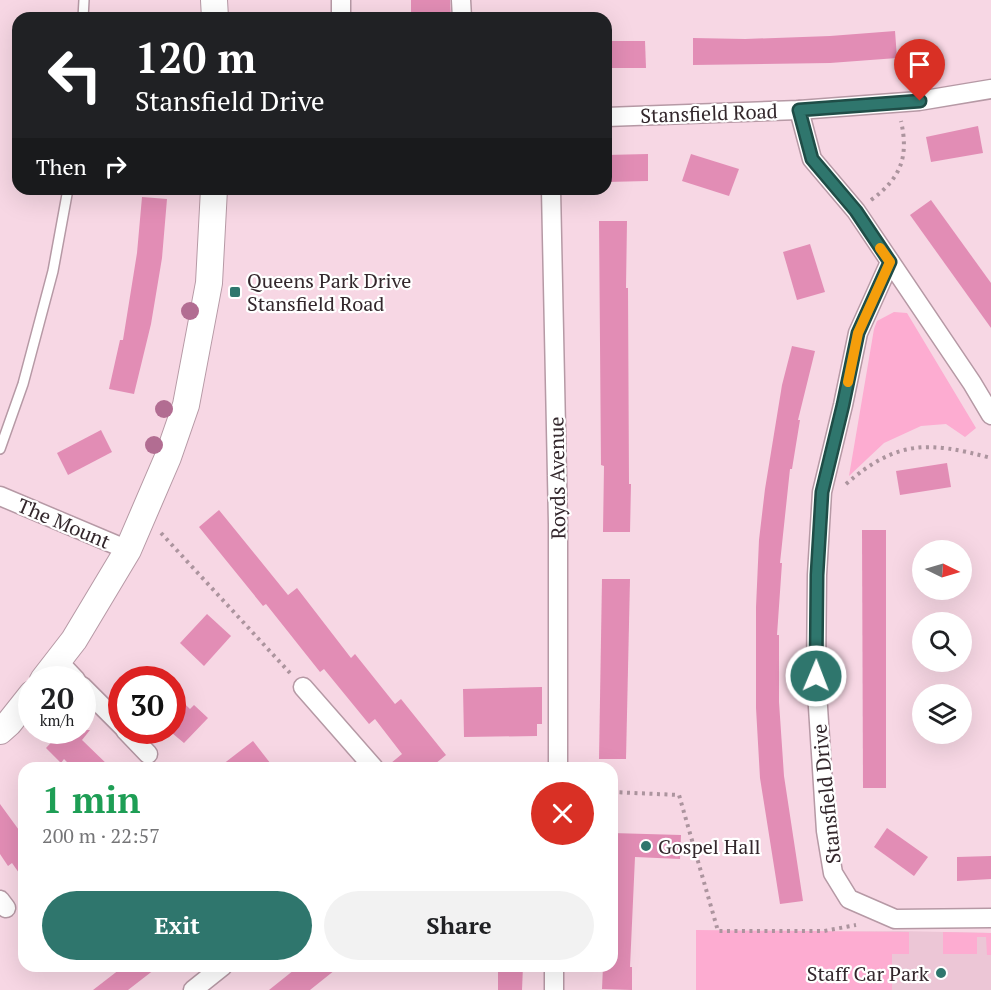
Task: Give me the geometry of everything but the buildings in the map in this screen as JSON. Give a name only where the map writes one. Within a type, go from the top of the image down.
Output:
[{"type":"street","name":"Stansfield Road","points":[[612,117],[799,110],[897,103],[991,88]]},
{"type":"street","points":[[799,110],[812,159],[856,211],[972,383],[991,416]]},
{"type":"street","points":[[53,666],[74,640],[128,550],[168,457],[186,405],[209,283],[214,195]]},
{"type":"street","name":"Royds Avenue","points":[[551,195],[558,524],[558,762]]},
{"type":"street","name":"Stansfield Drive","points":[[890,262],[858,333],[822,492],[817,575],[816,676],[826,831],[833,873],[849,899],[895,919],[991,918]]},
{"type":"street","name":"The Mount","points":[[0,496],[128,550]]},
{"type":"street","points":[[303,687],[370,762]]},
{"type":"street","points":[[96,700],[108,712]]},
{"type":"street","points":[[0,731],[18,712]]},
{"type":"street","points":[[138,744],[148,754]]},
{"type":"street","points":[[193,990],[216,972]]},
{"type":"street","points":[[554,972],[554,990]]},
{"type":"lane","points":[[0,449],[23,384],[52,271],[67,195]]},
{"type":"path","points":[[856,211],[888,188],[902,166],[904,134],[897,103]]},
{"type":"path","points":[[821,506],[868,466],[891,453],[934,447],[991,458]]},
{"type":"path","points":[[144,514],[303,687]]},
{"type":"path","points":[[618,792],[679,795],[718,931],[825,931],[895,919]]},
{"type":"shaded area","points":[[894,312],[907,313],[976,428],[965,437],[946,424],[921,426],[884,443],[849,476],[874,329],[877,321]]},
{"type":"shaded area","points":[[696,930],[909,932],[909,954],[892,954],[892,990],[696,990]]},
{"type":"shaded area","points":[[899,931],[991,933],[991,990],[696,990],[739,933]]},
{"type":"shaded area","points":[[943,932],[991,933],[991,955],[987,955],[986,937],[977,937],[977,954],[943,954]]},
{"type":"slow traffic","points":[[848,382],[858,333],[890,262],[880,248]]},
{"type":"place","name":"Queens Park Drive Stansfield Road","points":[[235,292]]},
{"type":"place","name":"Gospel Hall","points":[[646,846]]},
{"type":"place","name":"Staff Car Park","points":[[941,973]]},
{"type":"route","points":[[816,676],[817,575],[822,492],[858,333],[890,262],[856,211],[812,159],[799,110],[920,101]]}]
